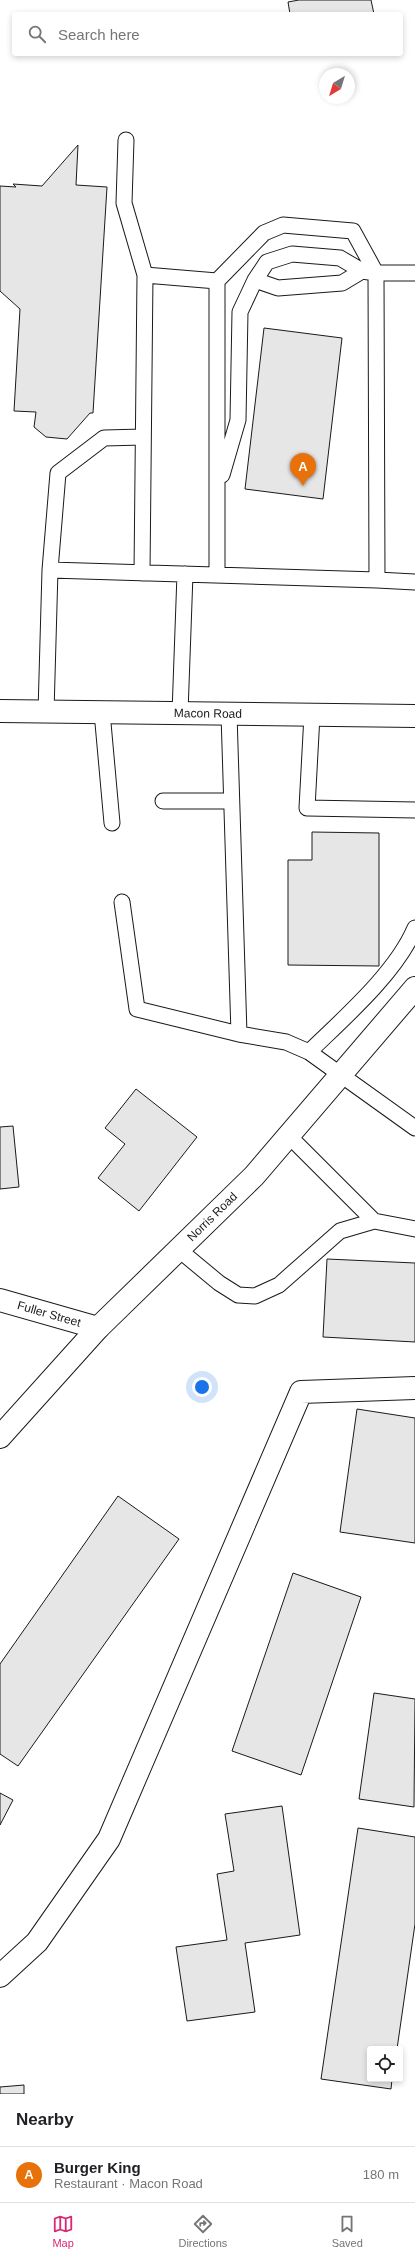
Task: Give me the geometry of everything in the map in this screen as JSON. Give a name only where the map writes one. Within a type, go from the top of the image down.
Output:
[{"type":"street","name":"Macon Road","points":[[0,711],[415,716]]},
{"type":"street","name":"Norris Road","points":[[0,1437],[98,1328],[254,1176],[415,988]]},
{"type":"street","name":"Fuller Street","points":[[0,1300],[98,1328]]},
{"type":"street","points":[[0,1976],[37,1942],[109,1839],[301,1392],[415,1388]]},
{"type":"lane","points":[[126,140],[124,204],[145,275],[142,573]]},
{"type":"lane","points":[[217,575],[217,281],[264,234],[283,225],[353,231],[369,272],[377,580]]},
{"type":"lane","points":[[217,492],[238,420],[240,312],[255,280],[267,262],[292,254],[340,258],[369,272]]},
{"type":"lane","points":[[255,280],[278,288],[342,283],[369,272],[415,273]]},
{"type":"lane","points":[[145,275],[217,281]]},
{"type":"lane","points":[[46,712],[50,570],[58,473],[104,438],[144,437]]},
{"type":"lane","points":[[50,570],[415,582]]},
{"type":"lane","points":[[180,713],[185,574]]},
{"type":"lane","points":[[102,712],[112,823]]},
{"type":"lane","points":[[229,714],[239,1034]]},
{"type":"lane","points":[[312,715],[307,808],[415,810]]},
{"type":"lane","points":[[163,801],[231,801]]},
{"type":"lane","points":[[122,902],[137,1009],[239,1034],[286,1042],[309,1052],[415,1128]]},
{"type":"lane","points":[[309,1052],[370,991],[409,943],[415,928]]},
{"type":"lane","points":[[288,1135],[374,1221]]},
{"type":"lane","points":[[178,1249],[219,1283],[238,1295],[255,1296],[279,1285],[340,1231],[374,1221],[415,1229]]},
{"type":"building","points":[[299,0],[371,0],[374,12],[290,12],[288,2]]},
{"type":"building","points":[[78,145],[76,185],[107,187],[93,413],[90,413],[67,439],[46,437],[34,427],[36,412],[14,411],[20,309],[0,291],[0,186],[16,187],[13,184],[42,186]]},
{"type":"building","points":[[264,328],[342,338],[323,499],[245,489]]},
{"type":"building","points":[[312,832],[379,833],[379,966],[288,965],[288,860],[312,860]]},
{"type":"building","points":[[136,1089],[197,1137],[139,1211],[98,1178],[125,1144],[105,1128]]},
{"type":"building","points":[[13,1126],[19,1187],[0,1189],[0,1127]]},
{"type":"building","points":[[327,1259],[415,1263],[415,1342],[323,1337]]},
{"type":"building","points":[[357,1409],[415,1418],[415,1543],[340,1532]]},
{"type":"building","points":[[118,1496],[179,1539],[18,1766],[0,1754],[0,1664]]},
{"type":"building","points":[[293,1573],[361,1597],[301,1775],[232,1751]]},
{"type":"building","points":[[374,1693],[415,1699],[414,1807],[359,1799]]},
{"type":"building","points":[[0,1793],[13,1800],[0,1825]]},
{"type":"building","points":[[282,1806],[300,1935],[245,1943],[255,2012],[187,2021],[176,1947],[227,1940],[217,1874],[234,1871],[225,1814]]},
{"type":"building","points":[[358,1828],[415,1837],[415,1924],[397,2046],[367,2046],[367,2082],[392,2082],[391,2089],[321,2079]]},
{"type":"building","points":[[24,2085],[24,2094],[0,2094],[0,2087]]},
{"type":"place","name":"Burger King","points":[[303,486]]}]
